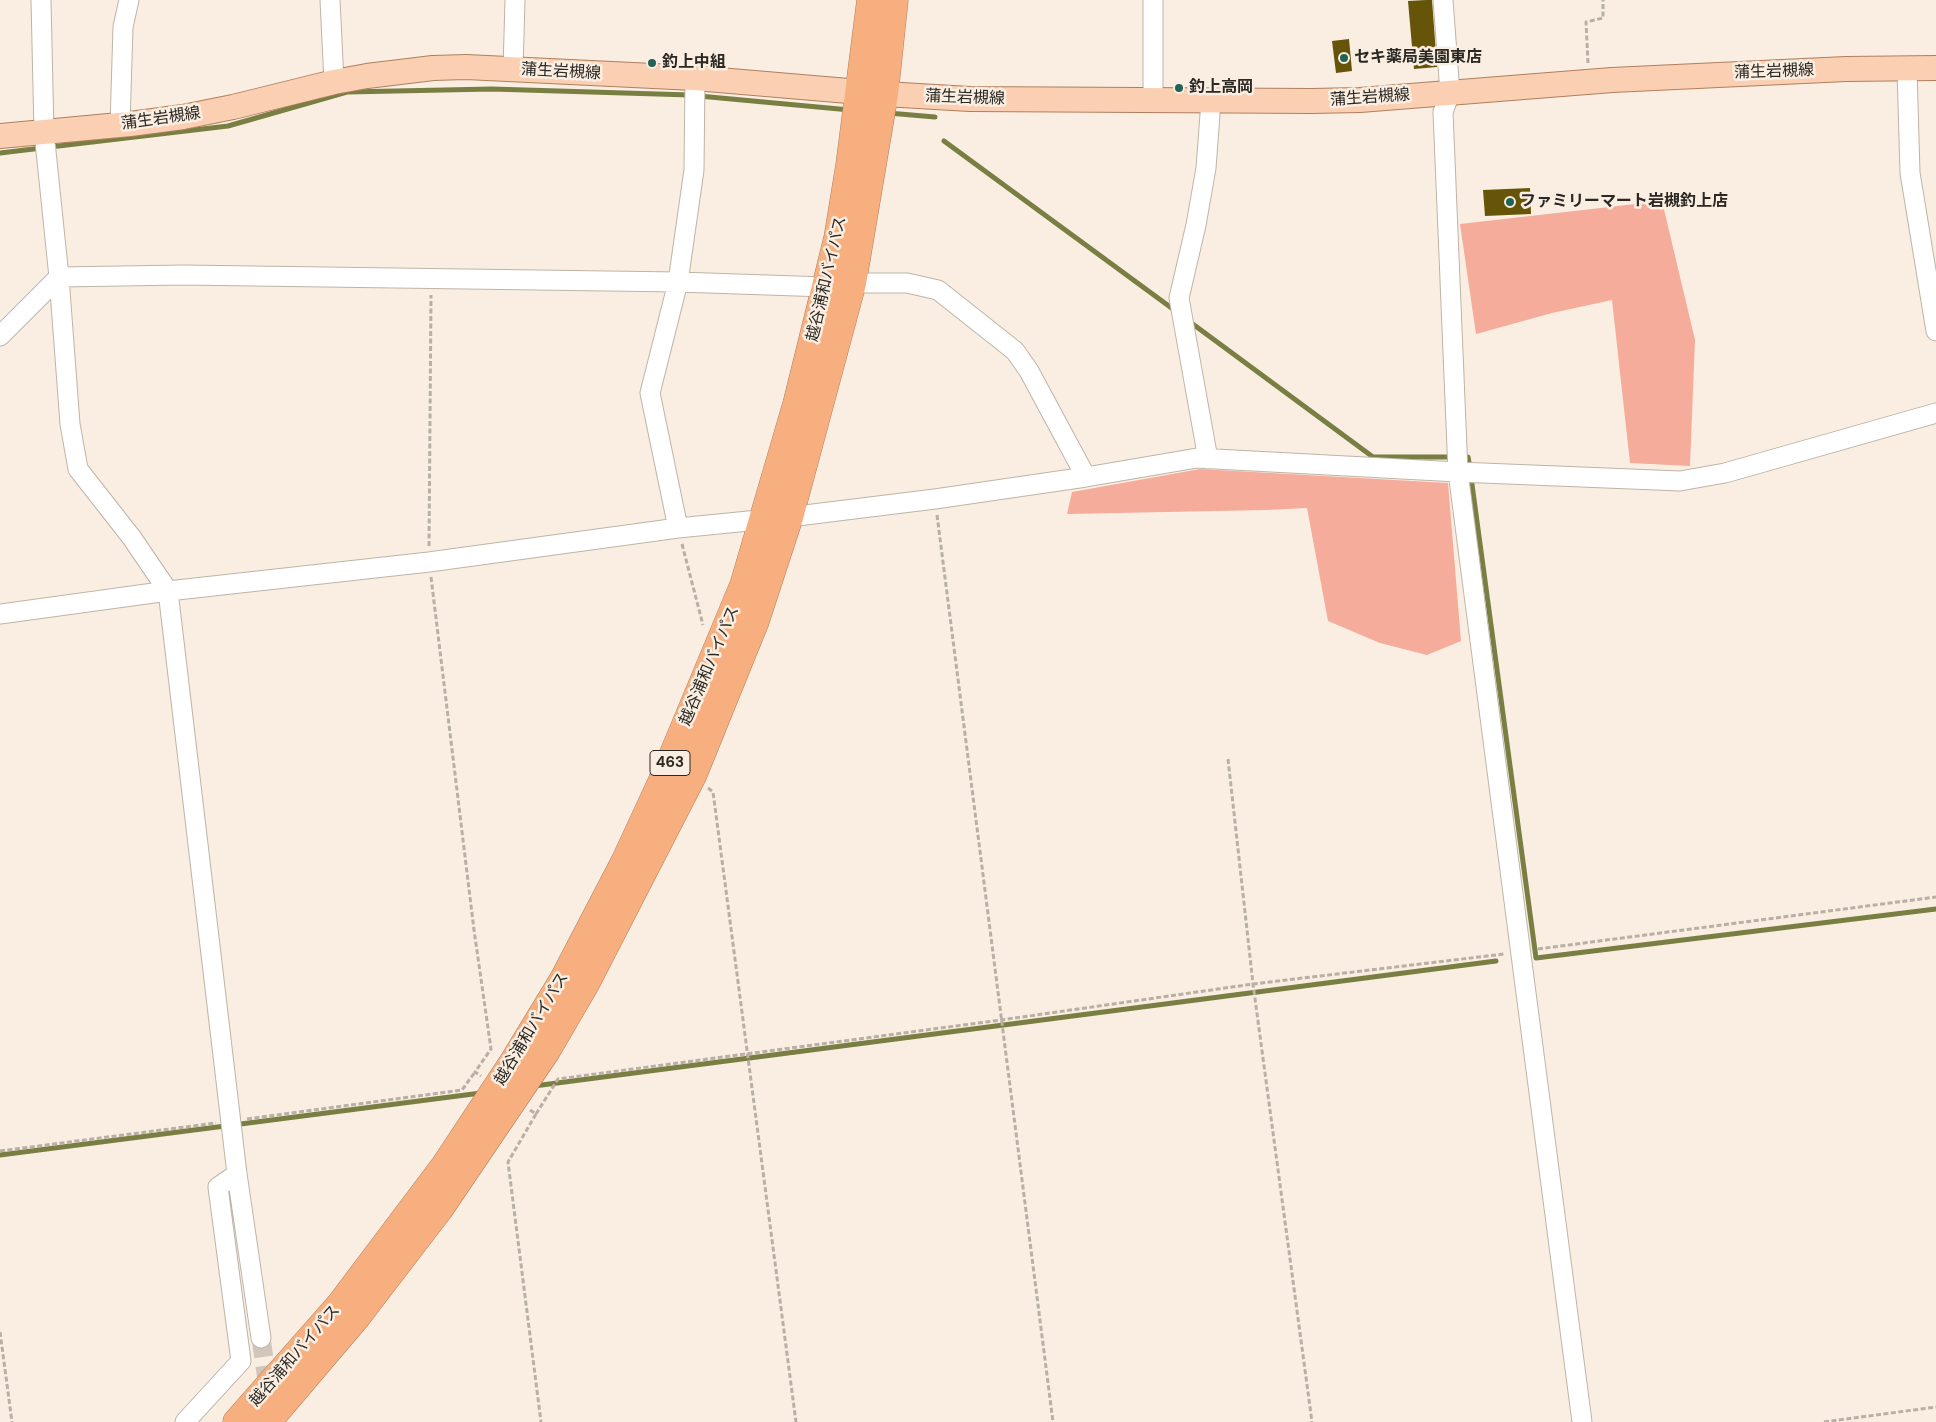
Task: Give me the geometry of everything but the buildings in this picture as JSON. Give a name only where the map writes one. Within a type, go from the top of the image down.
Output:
[{"type":"highway","name":"越谷浦和バイパス","points":[[237,1422],[341,1304],[445,1166],[506,1093],[546,1051],[585,984],[693,774],[755,622],[789,517],[852,283],[872,93],[871,0]]},
{"type":"highway","name":"越谷浦和バイパス","points":[[266,1422],[357,1316],[439,1209],[506,1093],[625,862],[662,782],[744,585],[797,404],[894,0]]},
{"type":"main road","name":"蒲生岩槻線","points":[[0,136],[183,117],[233,107],[334,82],[433,68],[695,78],[872,93],[989,100],[1153,101],[1350,100],[1589,82],[1753,73],[1936,68]]},
{"type":"street","points":[[41,0],[44,132],[59,276],[70,424],[78,469],[132,538],[168,591],[237,1174],[261,1338]]},
{"type":"street","points":[[120,125],[123,27],[129,0]]},
{"type":"street","points":[[330,0],[334,82]]},
{"type":"street","points":[[514,0],[514,70]]},
{"type":"street","points":[[1153,0],[1153,101]]},
{"type":"street","points":[[1443,0],[1450,92],[1443,112],[1458,472],[1582,1422]]},
{"type":"street","points":[[1907,69],[1910,172],[1936,331]]},
{"type":"street","points":[[678,528],[650,393],[678,282],[694,170],[695,78]]},
{"type":"street","points":[[1208,459],[1179,298],[1196,225],[1206,168],[1211,100]]},
{"type":"street","points":[[0,336],[59,276],[183,275],[678,282],[826,287]]},
{"type":"street","points":[[852,283],[908,283],[938,290],[1015,351],[1029,371],[1086,477]]},
{"type":"street","points":[[0,614],[168,591],[429,562],[678,528],[935,500],[1197,458],[1458,472],[1680,481],[1725,474],[1936,413]]},
{"type":"street","points":[[185,1422],[241,1361],[218,1187],[237,1174]]},
{"type":"path","points":[[1589,82],[1586,22],[1603,18],[1603,0]]},
{"type":"path","points":[[431,279],[429,562],[473,920],[491,1049],[475,1072],[536,1114]]},
{"type":"path","points":[[935,500],[1053,1422]]},
{"type":"path","points":[[678,528],[712,660]]},
{"type":"path","points":[[1228,759],[1253,984],[1312,1422]]},
{"type":"path","points":[[693,774],[713,792],[796,1422]]},
{"type":"path","points":[[540,1422],[508,1162],[558,1079],[1002,1020],[1253,984],[1520,952],[1936,897]]},
{"type":"path","points":[[0,1332],[12,1422]]},
{"type":"path","points":[[1824,1422],[1936,1406]]},
{"type":"shaded area","points":[[1662,201],[1695,340],[1690,466],[1630,463],[1612,300],[1552,313],[1476,334],[1460,224]]},
{"type":"shaded area","points":[[1200,469],[1448,483],[1461,641],[1427,655],[1380,643],[1328,621],[1307,508],[1067,514],[1072,492]]},
{"type":"waterway","points":[[50,147],[228,126],[347,92],[492,89],[690,95]]},
{"type":"waterway","points":[[699,96],[850,110]]},
{"type":"waterway","points":[[888,113],[935,117]]},
{"type":"waterway","points":[[944,141],[1177,312]]},
{"type":"waterway","points":[[0,153],[42,148]]},
{"type":"waterway","points":[[1190,322],[1373,457],[1468,457],[1470,468]]},
{"type":"waterway","points":[[1471,477],[1536,958],[1936,909]]},
{"type":"waterway","points":[[534,1086],[1496,961]]},
{"type":"waterway","points":[[0,1155],[481,1093]]},
{"type":"tunnel","points":[[261,1338],[269,1394]]},
{"type":"place","name":"セキ薬局美園東店","points":[[1344,58]]},
{"type":"place","name":"釣上中組","points":[[652,63]]},
{"type":"place","name":"釣上高岡","points":[[1179,88]]},
{"type":"place","name":"ファミリーマート岩槻釣上店","points":[[1510,202]]}]
